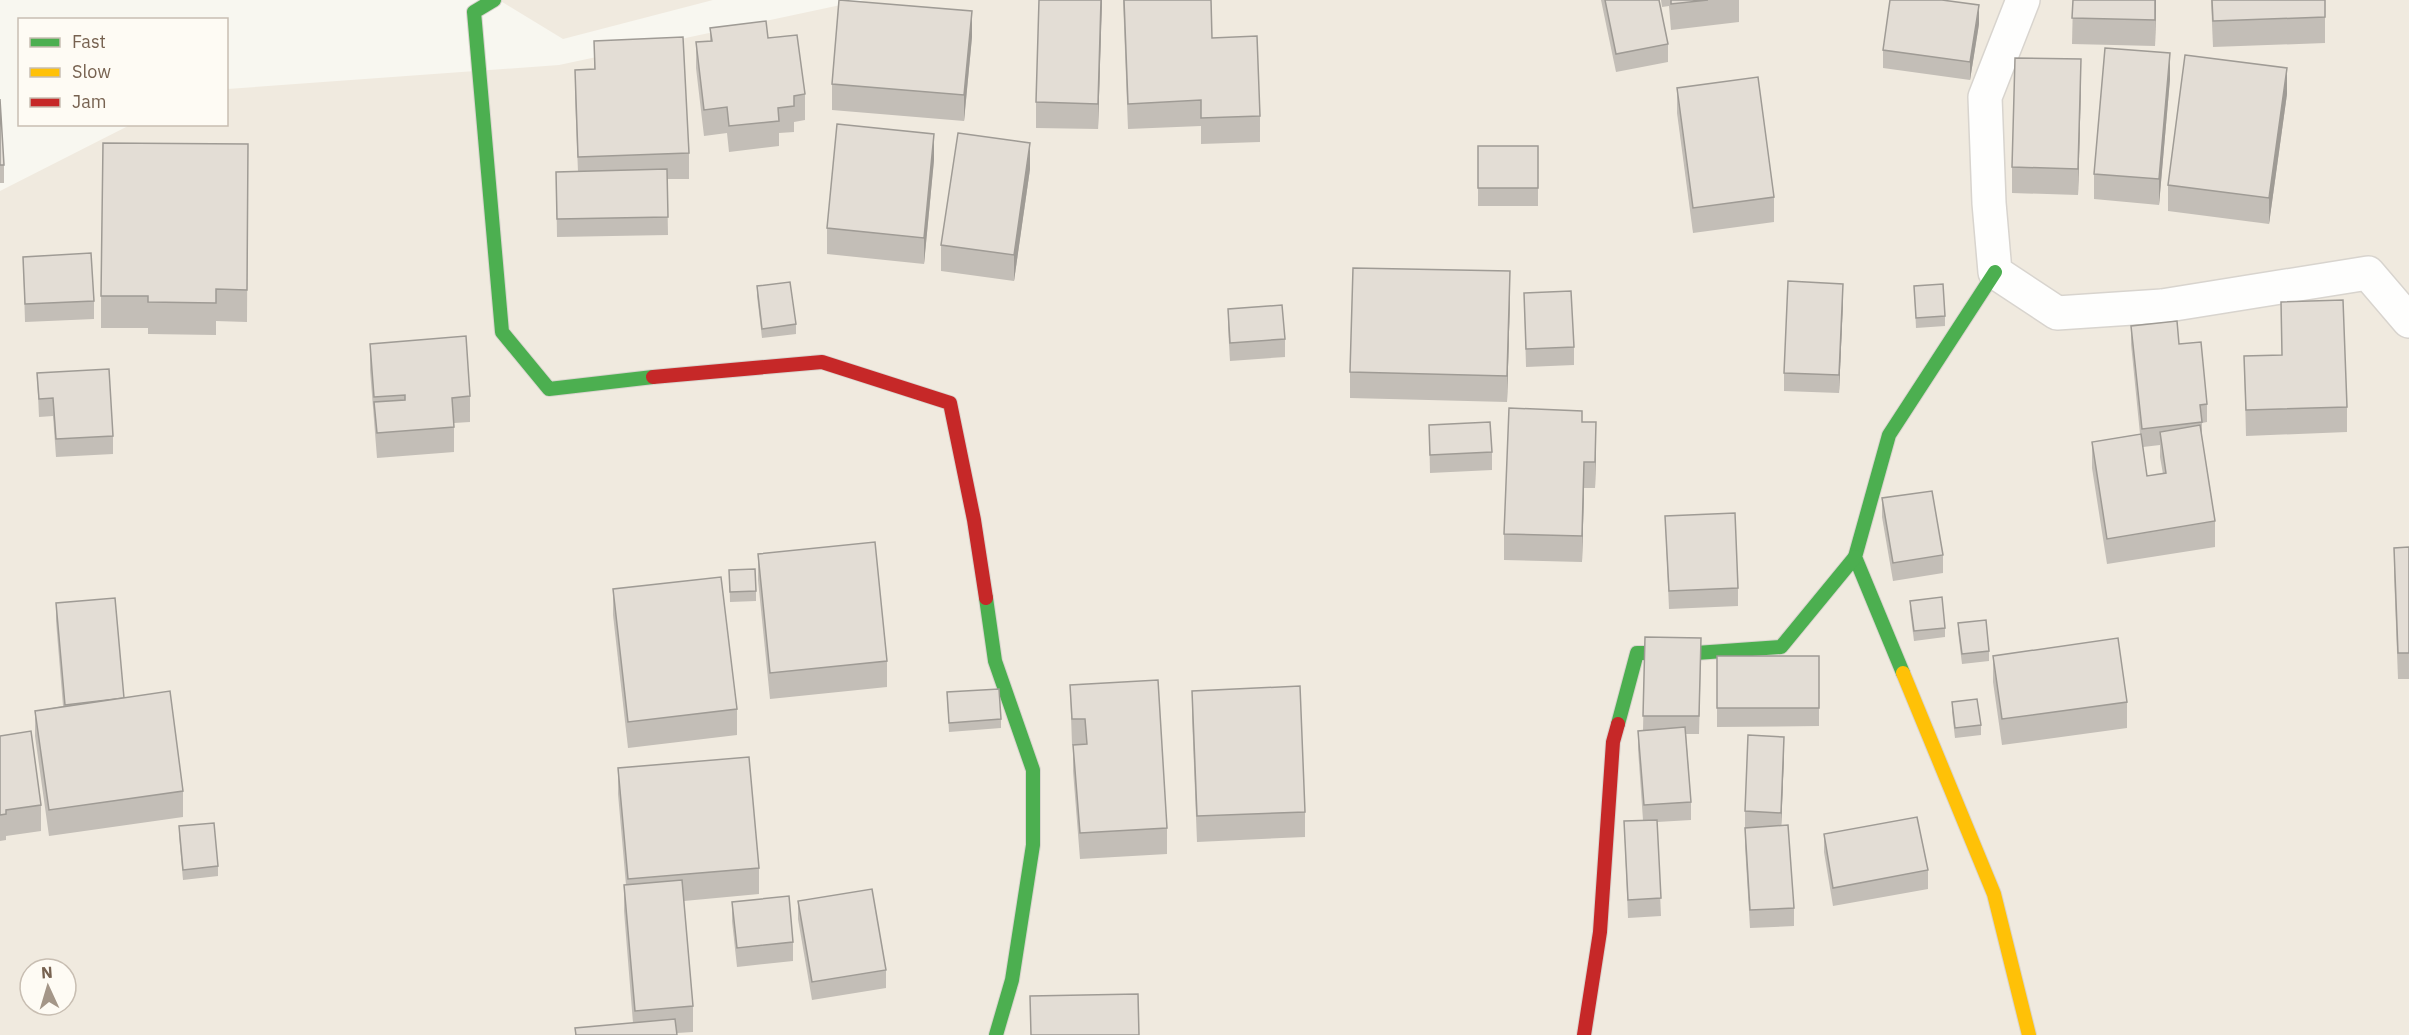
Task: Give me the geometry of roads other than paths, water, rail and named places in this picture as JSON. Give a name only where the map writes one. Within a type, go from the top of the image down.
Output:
[{"type":"street","points":[[495,0],[474,12],[502,332],[549,389],[662,376],[822,362],[950,403],[974,520],[995,661],[1033,770],[1033,845],[1012,980],[996,1035]]},
{"type":"street","points":[[1584,1035],[1600,932],[1613,742],[1637,653],[1696,653],[1781,647],[1855,557],[1889,435],[1995,272],[1989,203],[1985,97],[2023,0]]},
{"type":"street","points":[[1995,272],[2057,313],[2162,306],[2368,273],[2409,321]]},
{"type":"street","points":[[1855,557],[1994,894],[2029,1035]]}]
